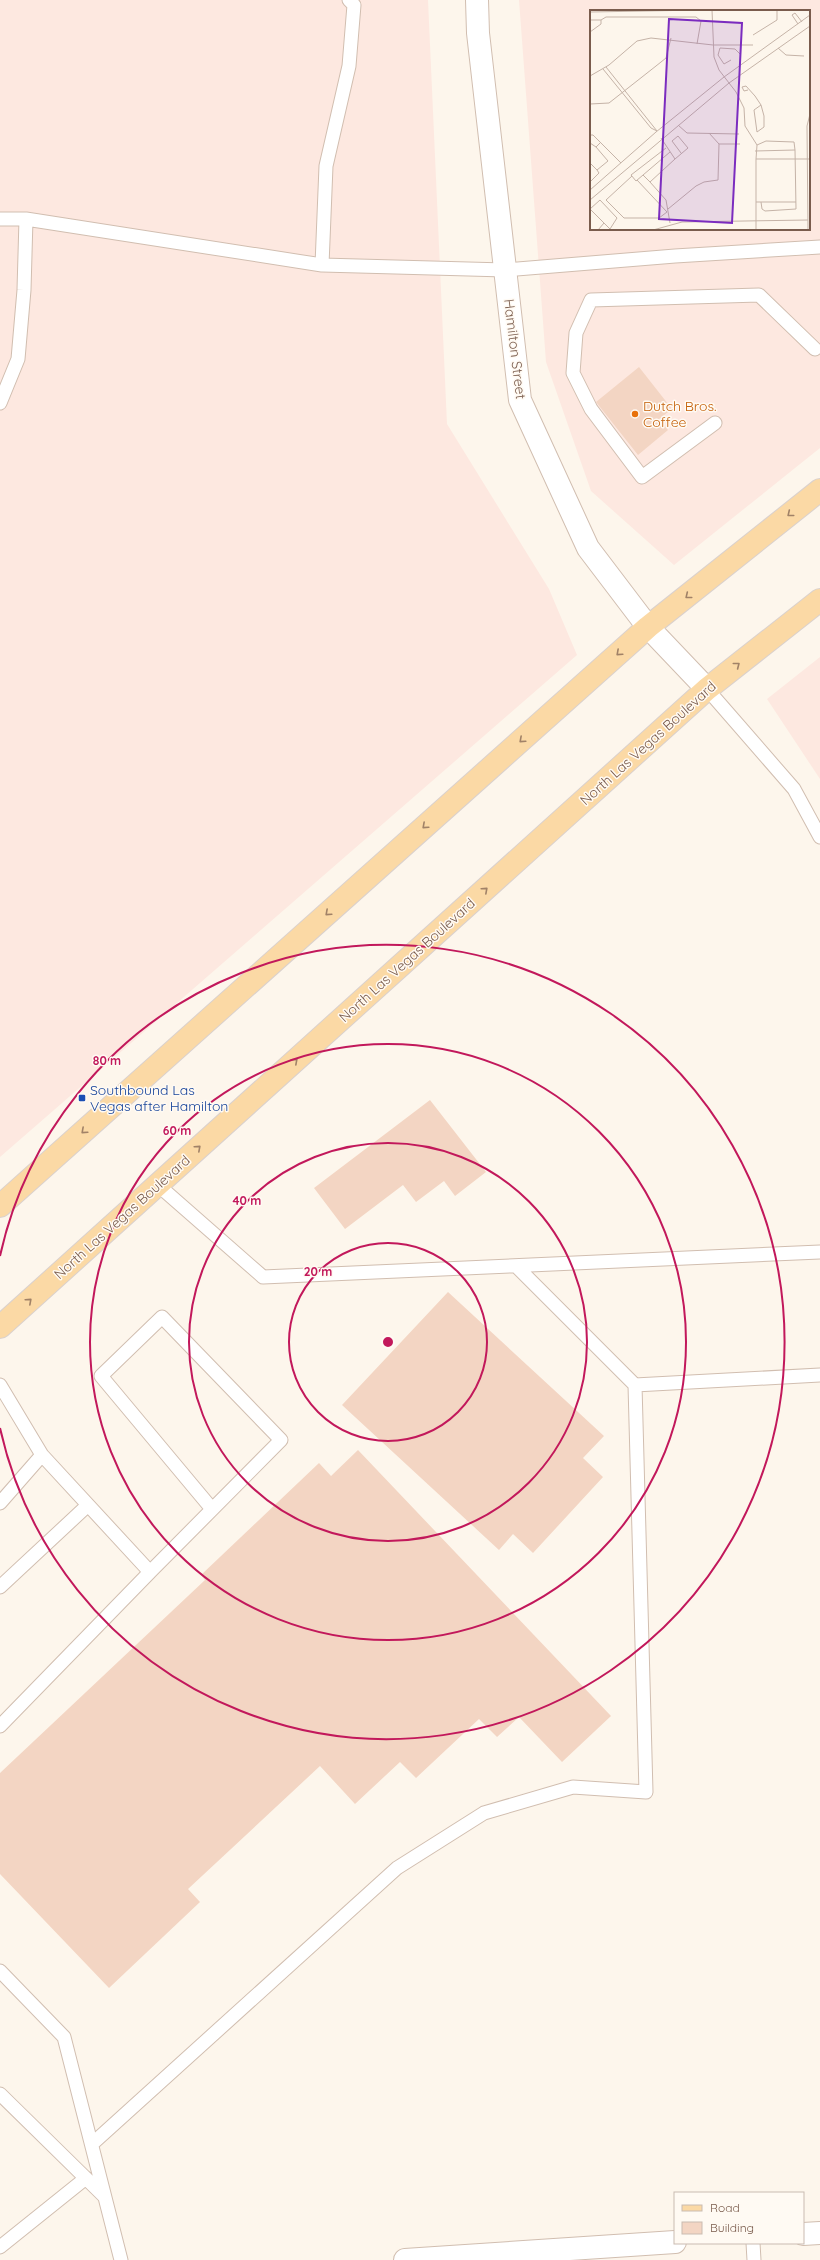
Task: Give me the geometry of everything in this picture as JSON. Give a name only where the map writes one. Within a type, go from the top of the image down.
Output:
[{"type":"main road","points":[[0,1206],[648,627],[820,490]]},
{"type":"main road","name":"North Las Vegas Boulevard","points":[[0,1327],[707,689],[820,600]]},
{"type":"street","name":"Hamilton Street","points":[[477,0],[478,33],[520,400],[588,548],[648,627],[707,689]]},
{"type":"street","points":[[804,2234],[820,2233]]},
{"type":"street","points":[[405,2260],[674,2242]]},
{"type":"lane","points":[[322,265],[326,166],[349,66],[354,5],[349,0]]},
{"type":"lane","points":[[0,219],[26,219],[322,265],[505,270],[675,256],[820,247]]},
{"type":"lane","points":[[0,403],[18,358],[24,290],[26,219]]},
{"type":"lane","points":[[715,423],[642,477],[590,409],[573,373],[576,333],[591,300],[759,295],[815,349]]},
{"type":"lane","points":[[707,689],[794,789],[820,837]]},
{"type":"lane","points":[[158,1185],[263,1277],[820,1252]]},
{"type":"lane","points":[[92,2144],[397,1868],[484,1814],[573,1787],[646,1792],[634,1385],[516,1266]]},
{"type":"lane","points":[[0,1726],[281,1440],[162,1317],[101,1376],[212,1509]]},
{"type":"lane","points":[[634,1385],[820,1374]]},
{"type":"lane","points":[[0,1385],[42,1455],[150,1572]]},
{"type":"lane","points":[[0,1503],[42,1455]]},
{"type":"lane","points":[[0,1587],[88,1505]]},
{"type":"lane","points":[[0,1971],[64,2038],[121,2260]]},
{"type":"lane","points":[[0,2094],[105,2197]]},
{"type":"lane","points":[[0,2247],[86,2178]]},
{"type":"lane","points":[[753,2244],[754,2260]]},
{"type":"shaded area","points":[[0,0],[428,0],[447,424],[549,589],[577,655],[0,1157]]},
{"type":"shaded area","points":[[519,0],[820,0],[820,448],[674,565],[591,491],[546,362]]},
{"type":"shaded area","points":[[820,657],[820,779],[767,699]]},
{"type":"building","name":"Dutch Bros. Coffee","points":[[639,367],[672,409],[659,419],[668,430],[638,455],[596,402]]},
{"type":"building","points":[[430,1100],[486,1172],[455,1196],[444,1181],[416,1202],[403,1185],[345,1229],[314,1188]]},
{"type":"building","points":[[448,1292],[604,1436],[583,1458],[603,1477],[533,1553],[513,1534],[499,1550],[342,1405]]},
{"type":"building","points":[[358,1450],[611,1716],[562,1762],[519,1717],[497,1737],[479,1719],[416,1778],[400,1762],[355,1804],[320,1766],[188,1889],[200,1902],[109,1988],[0,1874],[0,1773],[205,1580],[201,1575],[319,1463],[331,1476]]},
{"type":"place","name":"Dutch Bros. Coffee","points":[[635,414]]},
{"type":"place","name":"Southbound Las Vegas after Hamilton","points":[[82,1098]]}]
